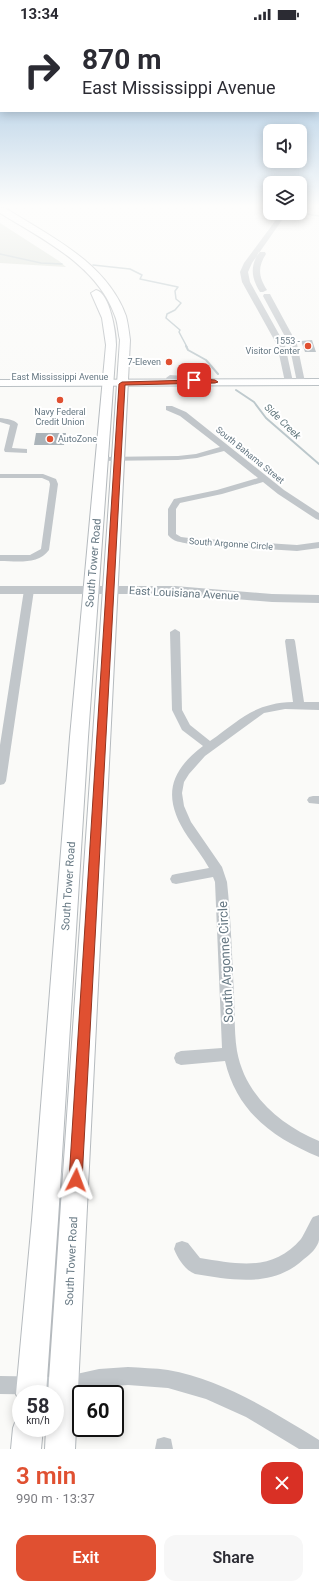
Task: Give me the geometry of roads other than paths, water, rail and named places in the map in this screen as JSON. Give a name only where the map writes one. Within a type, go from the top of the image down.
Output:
[{"type":"main road","points":[[81,274],[96,293],[107,315],[113,320],[115,332],[124,334]]},
{"type":"main road","name":"South Tower Road","points":[[31,1385],[101,590],[118,459],[124,334],[121,318],[115,303],[94,274]]},
{"type":"main road","name":"South Tower Road","points":[[64,1386],[101,590],[102,459],[111,341],[107,315]]},
{"type":"main road","name":"East Mississippi Avenue","points":[[0,377],[215,382],[319,382]]},
{"type":"main road","name":"East Mississippi Avenue","points":[[122,380],[170,378]]},
{"type":"main road","name":"East Mississippi Avenue","points":[[184,379],[215,382]]},
{"type":"main road","name":"East Mississippi Avenue","points":[[0,384],[108,380]]},
{"type":"main road","points":[[26,1449],[27,1437]]},
{"type":"main road","name":"South Tower Road","points":[[60,1449],[61,1437]]},
{"type":"street","points":[[244,274],[246,282],[283,350],[289,382]]},
{"type":"street","points":[[256,274],[295,349],[301,382]]},
{"type":"street","points":[[273,331],[286,330]]},
{"type":"street","name":"East Mississippi Avenue","points":[[170,378],[184,379]]},
{"type":"street","name":"South Bahama Street","points":[[169,408],[183,414],[264,479],[319,518]]},
{"type":"street","points":[[0,420],[9,421],[14,424],[4,451],[24,451]]},
{"type":"street","points":[[102,459],[178,458],[197,456],[225,448]]},
{"type":"street","points":[[0,476],[43,476],[52,479],[54,484],[45,550],[43,553],[29,558],[0,558]]},
{"type":"street","name":"South Argonne Circle","points":[[264,479],[219,492],[177,501],[172,509],[172,535],[178,539],[188,541],[297,548],[306,548],[319,545]]},
{"type":"street","name":"East Louisiana Avenue","points":[[0,590],[187,591],[272,598],[319,599]]},
{"type":"street","points":[[0,781],[29,590]]},
{"type":"street","points":[[175,632],[177,710],[186,727],[210,746]]},
{"type":"street","points":[[290,641],[299,706]]},
{"type":"street","name":"South Argonne Circle","points":[[319,706],[276,707],[260,711],[193,759],[180,779],[176,793],[182,818],[208,853],[218,871],[222,890],[230,1054],[235,1072],[252,1103],[264,1116],[279,1129],[295,1139],[319,1149]]},
{"type":"street","points":[[176,879],[218,871]]},
{"type":"street","points":[[181,1058],[230,1054]]},
{"type":"street","points":[[182,1249],[195,1266],[244,1272],[267,1270],[288,1262],[301,1253],[311,1240],[319,1223]]},
{"type":"street","points":[[64,1386],[106,1378],[128,1376],[168,1379],[207,1390],[253,1410],[316,1449]]},
{"type":"street","points":[[0,1385],[12,1387]]},
{"type":"waterway","name":"Side Creek","points":[[141,274],[142,275],[140,279],[178,287],[175,291],[176,299],[181,303],[175,310],[167,314],[166,318],[180,330],[179,332],[187,347]]},
{"type":"waterway","name":"Side Creek","points":[[186,346],[188,350],[206,360],[218,374]]},
{"type":"waterway","name":"Side Creek","points":[[236,390],[254,402],[266,418],[319,464]]},
{"type":"place","name":"1553 - Visitor Center","points":[[308,346]]},
{"type":"place","name":"7-Eleven","points":[[169,362]]},
{"type":"place","name":"Navy Federal Credit Union","points":[[60,400]]},
{"type":"place","name":"AutoZone","points":[[50,439]]}]
